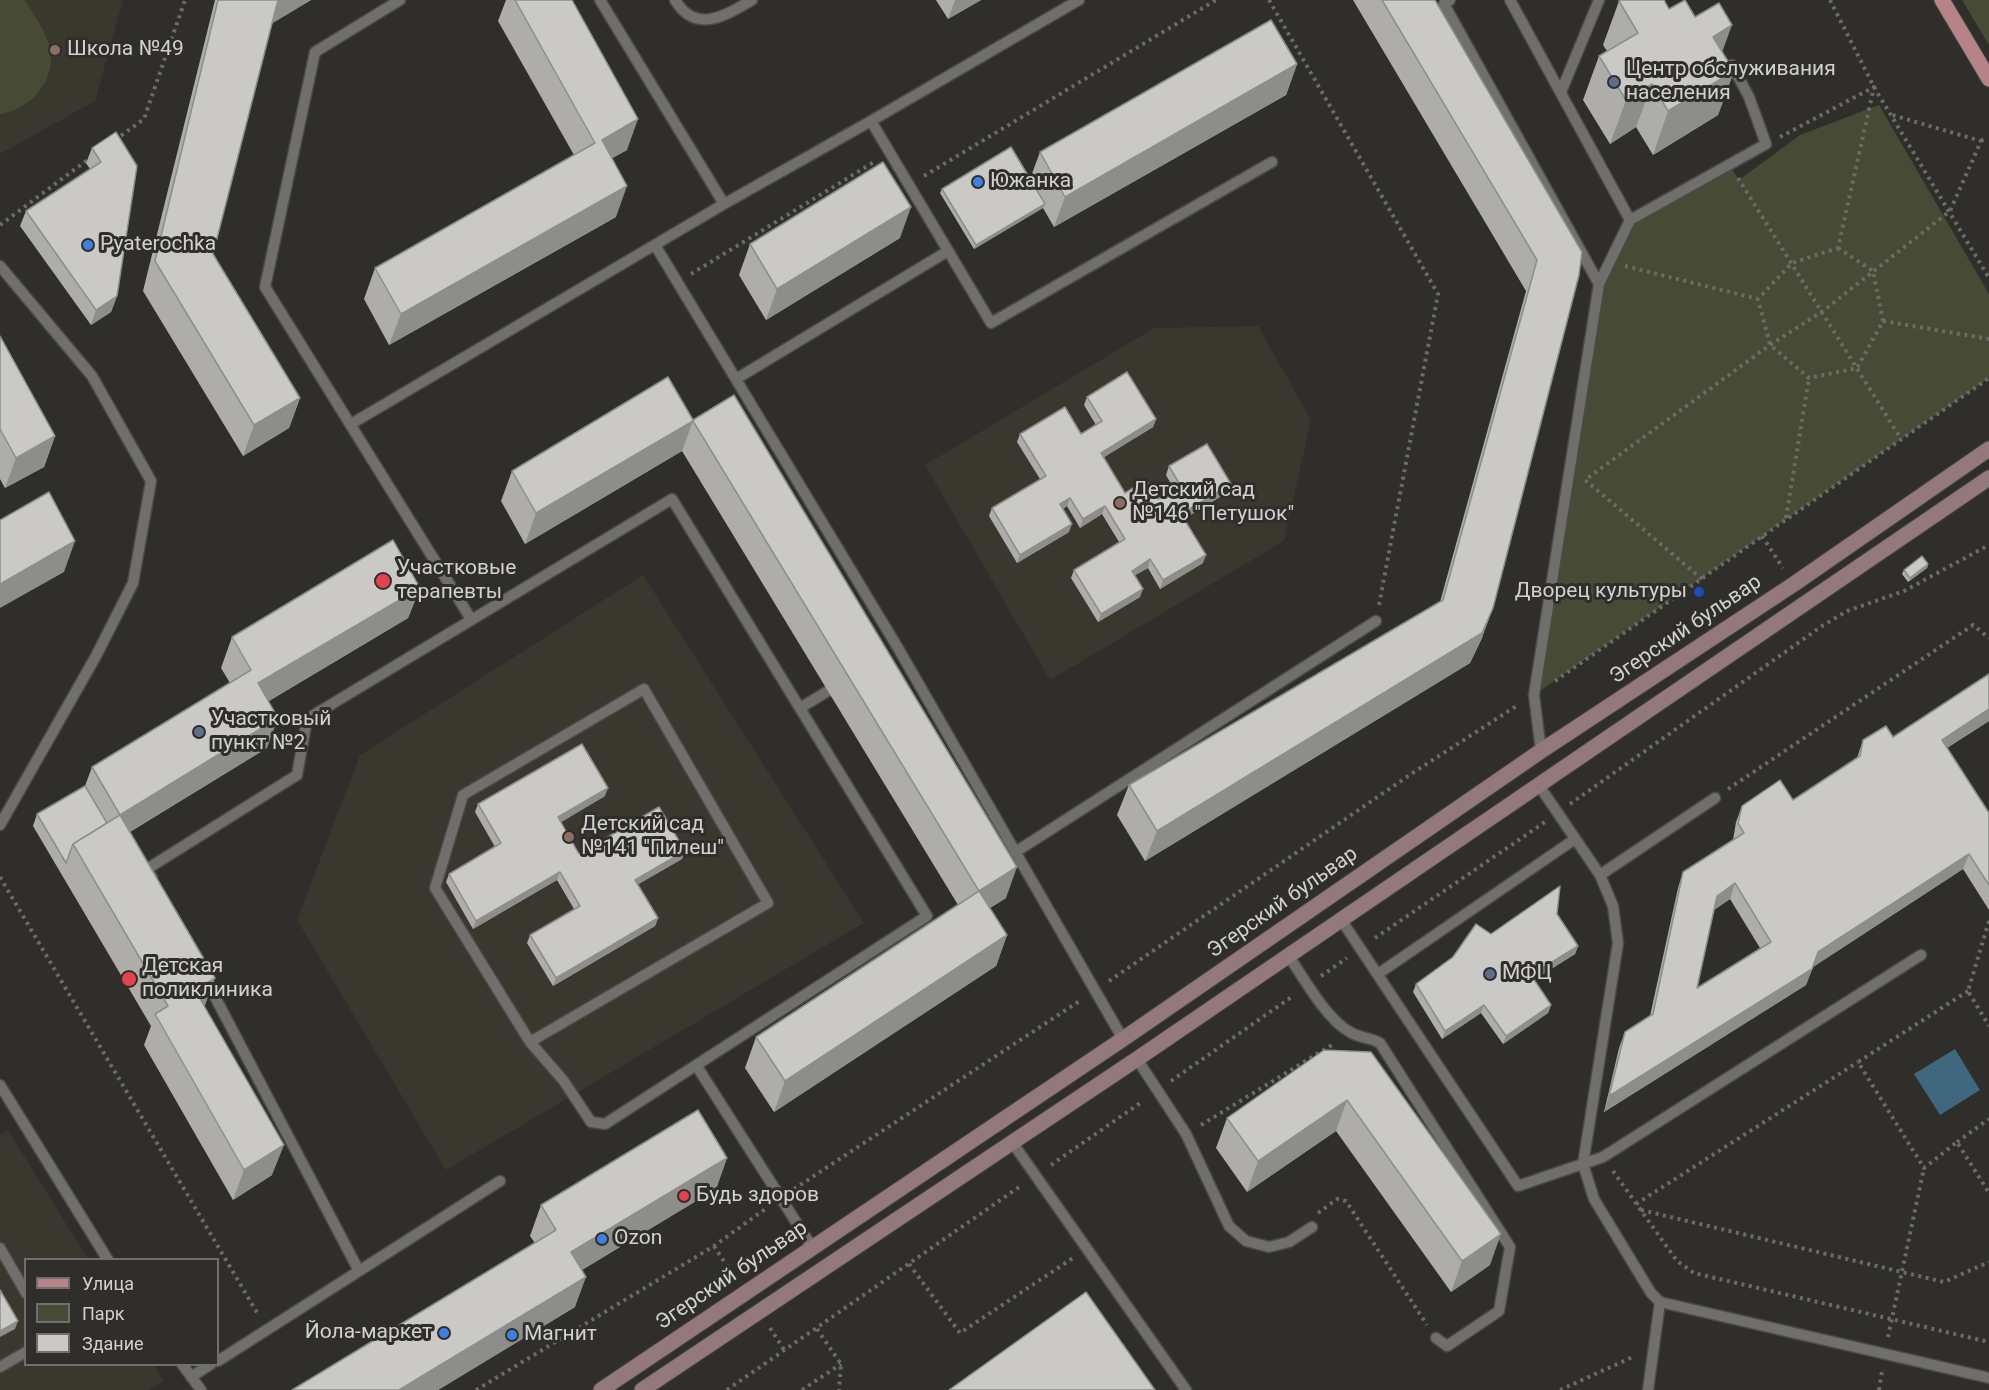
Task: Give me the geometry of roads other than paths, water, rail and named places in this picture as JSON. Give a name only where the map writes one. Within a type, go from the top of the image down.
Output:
[{"type":"main road","points":[[1942,0],[1989,79]]},
{"type":"main road","name":"Эгерский бульвар","points":[[601,1390],[1123,1039],[1541,751],[1794,584],[1989,449]]},
{"type":"main road","points":[[642,1390],[1137,1059],[1340,918],[1989,478]]},
{"type":"main road","points":[[1541,751],[1555,773]]},
{"type":"main road","points":[[1525,763],[1538,784]]},
{"type":"main road","points":[[1326,898],[1340,918]]},
{"type":"main road","points":[[1273,935],[1288,955]]},
{"type":"main road","points":[[1123,1039],[1137,1059]]},
{"type":"main road","points":[[812,1247],[825,1267]]},
{"type":"lane","points":[[400,0],[315,52],[265,287],[471,619]]},
{"type":"lane","points":[[600,0],[724,204]]},
{"type":"lane","points":[[675,0],[696,18],[710,21],[752,0]]},
{"type":"lane","points":[[351,424],[724,204],[871,122],[1078,0]]},
{"type":"lane","points":[[1449,0],[1444,4],[1599,284]]},
{"type":"lane","points":[[1510,0],[1630,220]]},
{"type":"lane","points":[[1561,92],[1599,0]]},
{"type":"lane","points":[[1541,751],[1534,695],[1599,284],[1630,220],[1766,144],[1749,97],[1732,65]]},
{"type":"lane","points":[[871,122],[991,323],[1272,162]]},
{"type":"lane","points":[[655,245],[894,650],[1017,851],[1094,992],[1123,1039]]},
{"type":"lane","points":[[736,379],[948,250]]},
{"type":"lane","points":[[0,266],[92,376],[151,481],[134,583],[96,656],[0,825]]},
{"type":"lane","points":[[158,890],[147,869],[297,775],[307,719],[471,619],[640,521],[672,499],[927,916],[605,1124],[591,1122],[563,1080],[530,1042],[435,888],[463,795],[644,689],[768,903],[530,1042]]},
{"type":"lane","points":[[1017,851],[1376,621]]},
{"type":"lane","points":[[800,708],[828,691]]},
{"type":"lane","points":[[1538,784],[1600,875],[1613,906],[1618,943],[1583,1164],[1594,1199],[1651,1293],[1660,1302],[1989,1378]]},
{"type":"lane","points":[[1600,875],[1715,798]]},
{"type":"lane","points":[[1378,974],[1575,839]]},
{"type":"lane","points":[[1340,918],[1518,1186],[1603,1157],[1921,955]]},
{"type":"lane","points":[[1288,955],[1337,1022],[1351,1033],[1370,1036],[1380,1043],[1510,1247],[1499,1311],[1447,1346],[1436,1338]]},
{"type":"lane","points":[[197,964],[359,1271]]},
{"type":"lane","points":[[1137,1059],[1186,1134],[1229,1226],[1246,1241],[1269,1247],[1289,1242],[1312,1227]]},
{"type":"lane","points":[[696,1065],[779,1199],[812,1247]]},
{"type":"lane","points":[[0,1085],[107,1258]]},
{"type":"lane","points":[[1012,1142],[1186,1390]]},
{"type":"lane","points":[[219,1360],[500,1181]]},
{"type":"lane","points":[[0,1248],[24,1290]]},
{"type":"lane","points":[[1648,1390],[1660,1302]]},
{"type":"lane","points":[[0,1368],[24,1353]]},
{"type":"lane","points":[[183,1366],[201,1390]]},
{"type":"lane","points":[[191,1377],[209,1366]]},
{"type":"water","points":[[1955,1049],[1980,1090],[1940,1115],[1914,1074]]},
{"type":"place","name":"Школа №49","points":[[55,50]]},
{"type":"place","name":"Центр обслуживания населения","points":[[1614,82]]},
{"type":"place","name":"Южанка","points":[[978,182]]},
{"type":"place","name":"Pyaterochka","points":[[88,245]]},
{"type":"place","name":"Детский сад №146 \"Петушок\"","points":[[1120,503]]},
{"type":"place","name":"Участковые терапевты","points":[[383,581]]},
{"type":"place","name":"Дворец культуры","points":[[1699,592]]},
{"type":"place","name":"Участковый пункт №2","points":[[199,732]]},
{"type":"place","name":"Детский сад №141 \"Пилеш\"","points":[[569,837]]},
{"type":"place","name":"МФЦ","points":[[1490,974]]},
{"type":"place","name":"Детская поликлиника","points":[[129,979]]},
{"type":"place","name":"Будь здоров","points":[[684,1196]]},
{"type":"place","name":"Ozon","points":[[602,1239]]},
{"type":"place","name":"Йола-маркет","points":[[444,1333]]},
{"type":"place","name":"Магнит","points":[[512,1335]]}]
